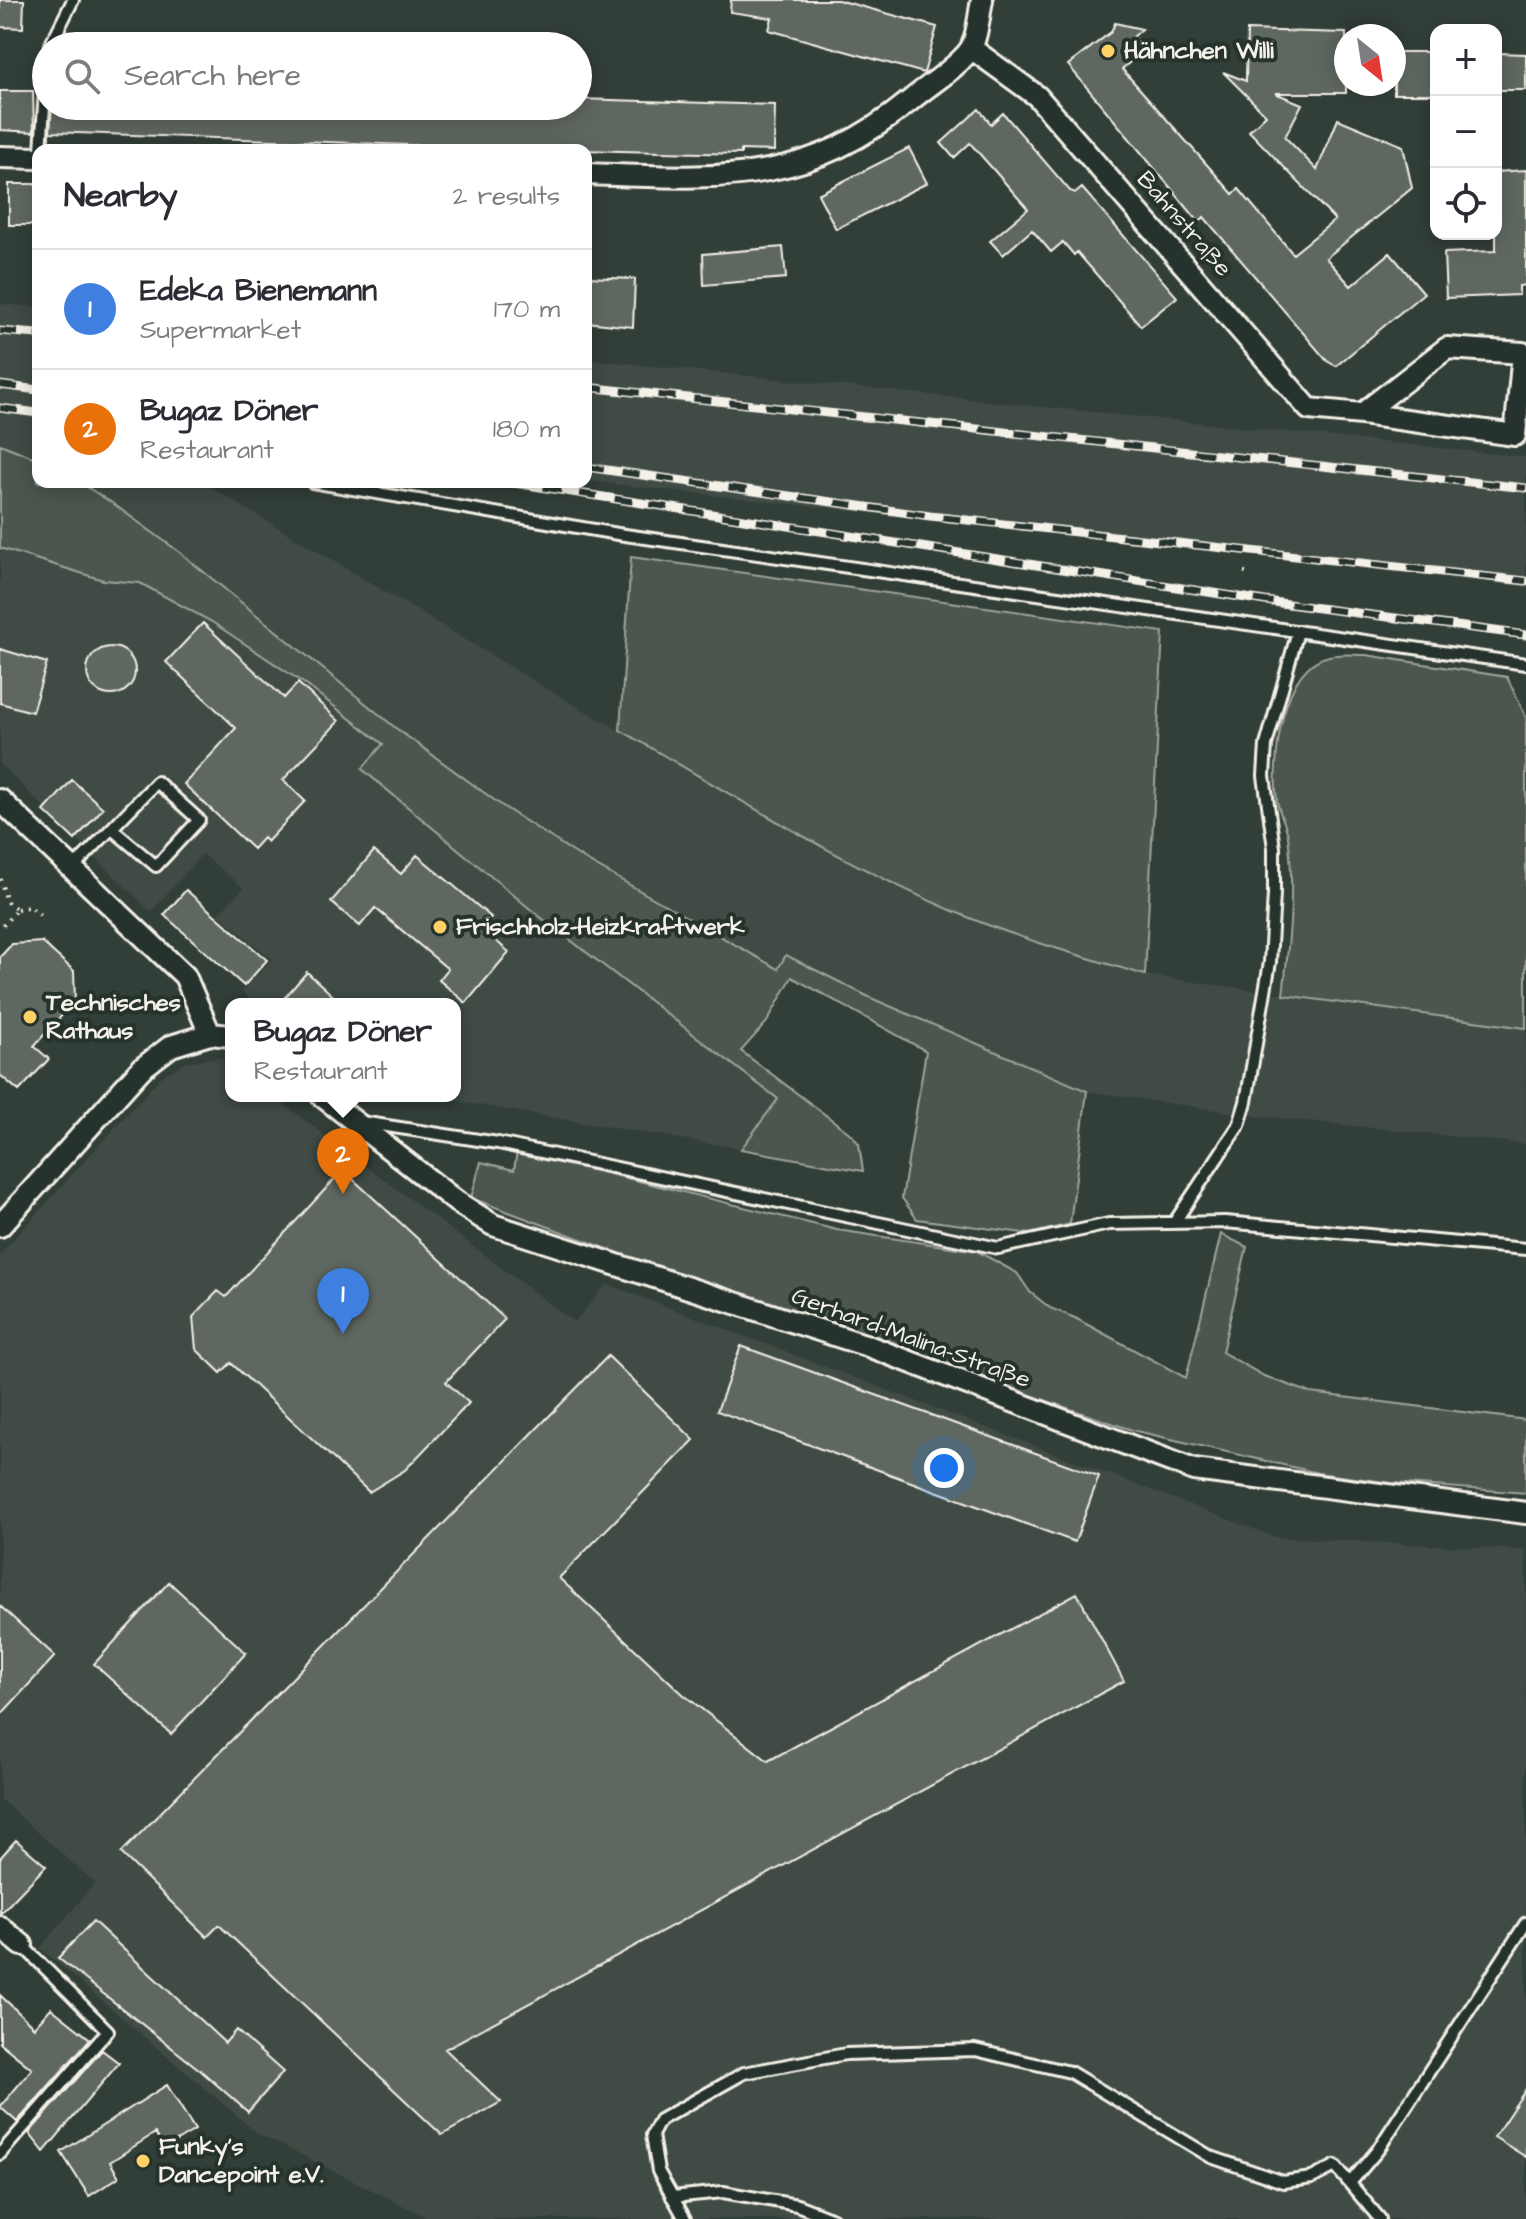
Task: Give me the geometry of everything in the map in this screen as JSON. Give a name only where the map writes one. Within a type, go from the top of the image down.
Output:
[{"type":"street","points":[[592,174],[719,178],[797,165],[849,143],[899,109],[971,48],[982,0]]},
{"type":"street","name":"Bahnstraße","points":[[971,48],[1037,96],[1309,409],[1515,435],[1524,352],[1447,348],[1362,414]]},
{"type":"street","points":[[0,157],[32,158]]},
{"type":"street","points":[[0,800],[185,976],[221,1035],[171,1046],[141,1069],[0,1226]]},
{"type":"street","name":"Gerhard-Malina-Straße","points":[[329,1102],[457,1202],[493,1225],[868,1346],[1194,1470],[1526,1513]]},
{"type":"street","points":[[0,1927],[22,1945]]},
{"type":"lane","points":[[57,32],[73,0]]},
{"type":"lane","points":[[41,144],[43,120]]},
{"type":"lane","points":[[347,488],[618,534],[1526,664]]},
{"type":"lane","points":[[1174,1223],[1239,1125],[1246,1102],[1270,962],[1274,894],[1274,848],[1264,776],[1266,745],[1298,631]]},
{"type":"lane","points":[[72,869],[157,782],[199,820],[156,866],[112,829]]},
{"type":"lane","points":[[349,1120],[498,1143],[998,1248],[1109,1224],[1225,1222],[1526,1249]]},
{"type":"lane","points":[[1350,2183],[1377,2151],[1526,1923]]},
{"type":"lane","points":[[0,2154],[108,2031],[22,1945]]},
{"type":"lane","points":[[685,2219],[658,2171],[652,2135],[660,2120],[744,2073],[846,2054],[975,2050],[1070,2072],[1211,2157],[1283,2182],[1312,2178],[1335,2166],[1380,2219]]},
{"type":"lane","points":[[672,2197],[723,2192],[797,2205],[833,2219]]},
{"type":"path","points":[[1244,572],[1250,573]]},
{"type":"path","points":[[0,879],[7,902],[17,909]]},
{"type":"path","points":[[0,929],[17,909],[30,907],[43,917]]},
{"type":"shaded area","points":[[0,304],[32,307],[32,457],[0,444]]},
{"type":"shaded area","points":[[592,360],[1526,457],[1526,587],[592,482]]},
{"type":"shaded area","points":[[0,444],[32,457],[32,488],[88,488],[112,503],[178,551],[397,729],[501,805],[584,859],[778,969],[786,955],[871,998],[1087,1091],[1070,1224],[1030,1234],[917,1219],[902,1198],[926,1051],[792,977],[767,1022],[741,1051],[852,1135],[859,1144],[863,1171],[741,1149],[778,1099],[535,913],[362,769],[383,744],[305,684],[212,622],[140,583],[103,580],[0,548]]},
{"type":"shaded area","points":[[88,488],[212,488],[566,700],[811,839],[965,918],[1145,975],[1526,1028],[1526,1144],[1248,1115],[1087,1091],[871,998],[787,955],[778,969],[584,859],[501,805],[397,729],[178,551]]},
{"type":"shaded area","points":[[0,548],[103,580],[139,583],[212,622],[305,684],[384,745],[362,770],[535,913],[779,1099],[741,1149],[461,1102],[461,998],[250,998],[242,992],[272,959],[218,914],[244,888],[202,854],[151,912],[0,764]]},
{"type":"shaded area","points":[[631,557],[1163,632],[1145,975],[1009,933],[920,896],[790,829],[620,730]]},
{"type":"shaded area","points":[[1333,655],[1366,655],[1507,677],[1526,717],[1526,1028],[1283,995],[1291,895],[1288,836],[1278,805],[1276,784],[1278,741],[1283,718],[1290,696],[1312,664]]},
{"type":"shaded area","points":[[224,1057],[225,1102],[281,1102],[574,1322],[607,1284],[1275,1537],[1526,1550],[1526,2219],[430,2219],[257,2133],[40,1948],[95,1883],[0,1799],[0,1254],[162,1076],[186,1062]]},
{"type":"shaded area","points":[[517,1151],[837,1230],[977,1251],[1017,1273],[1030,1292],[1050,1308],[1075,1318],[1186,1378],[1221,1234],[1247,1247],[1222,1352],[1264,1376],[1311,1393],[1526,1420],[1526,1493],[1392,1483],[1318,1473],[1132,1430],[675,1274],[471,1198],[481,1162],[514,1170]]},
{"type":"building","points":[[0,0],[24,0],[23,28],[0,27]]},
{"type":"building","points":[[731,0],[838,0],[937,27],[924,73],[769,30],[772,18],[730,12]]},
{"type":"building","points":[[1115,23],[1142,29],[1133,37],[1144,50],[1122,69],[1233,194],[1239,189],[1293,254],[1335,220],[1249,131],[1266,115],[1223,72],[1246,81],[1247,30],[1334,33],[1334,93],[1275,93],[1302,104],[1285,137],[1317,170],[1338,119],[1403,146],[1412,188],[1326,258],[1351,286],[1390,253],[1424,293],[1336,366],[1327,361],[1204,217],[1199,222],[1068,65],[1111,32]]},
{"type":"building","points":[[1406,52],[1430,52],[1430,94],[1406,94]]},
{"type":"building","points":[[1502,53],[1526,54],[1526,90],[1502,90]]},
{"type":"building","points":[[0,91],[32,91],[34,132],[0,130]]},
{"type":"building","points":[[592,99],[775,105],[774,151],[741,150],[741,154],[592,150],[592,144],[380,144],[50,132],[51,120],[592,120]]},
{"type":"building","points":[[979,109],[991,124],[1003,113],[1070,191],[1076,193],[1082,188],[1177,297],[1141,326],[1077,252],[1074,255],[1063,242],[1051,252],[1032,230],[1003,255],[990,241],[1028,209],[970,143],[954,158],[941,143]]},
{"type":"building","points":[[909,148],[927,183],[836,229],[818,194]]},
{"type":"building","points":[[1526,170],[1526,285],[1519,286],[1519,295],[1446,298],[1444,253],[1496,251],[1496,240],[1502,240],[1502,172]]},
{"type":"building","points":[[9,184],[32,184],[32,225],[9,225]]},
{"type":"building","points":[[783,247],[786,278],[704,285],[703,254]]},
{"type":"building","points":[[592,277],[635,279],[633,327],[592,323]]},
{"type":"building","points":[[203,623],[284,698],[298,683],[339,721],[283,780],[305,801],[267,842],[263,838],[253,849],[184,784],[236,728],[166,662]]},
{"type":"building","points":[[111,647],[128,654],[135,671],[128,688],[111,695],[94,688],[87,671],[94,654]]},
{"type":"building","points":[[0,649],[47,663],[32,712],[0,703]]},
{"type":"building","points":[[72,780],[103,808],[75,840],[44,811]]},
{"type":"building","name":"Frischholz-Heizkraftwerk","points":[[374,851],[401,874],[417,855],[491,917],[481,928],[509,952],[466,1003],[439,980],[448,969],[375,908],[360,926],[331,902]]},
{"type":"building","points":[[186,890],[267,960],[244,986],[164,915]]},
{"type":"building","name":"Technisches Rathaus","points":[[42,942],[74,971],[75,1001],[34,1046],[49,1059],[19,1091],[0,1075],[0,957],[12,944]]},
{"type":"building","points":[[307,972],[335,998],[284,998]]},
{"type":"building","points":[[343,1170],[505,1319],[446,1382],[469,1403],[405,1470],[369,1492],[231,1363],[221,1373],[196,1349],[193,1317],[218,1291],[226,1297]]},
{"type":"building","points":[[741,1346],[1099,1476],[1075,1542],[717,1411]]},
{"type":"building","points":[[608,1356],[694,1440],[559,1578],[684,1695],[768,1761],[1077,1593],[1124,1681],[445,2049],[501,2102],[442,2135],[219,1925],[207,1937],[121,1853]]},
{"type":"building","points":[[169,1582],[246,1653],[171,1734],[94,1664]]},
{"type":"building","points":[[0,1606],[55,1656],[0,1716]]},
{"type":"building","points":[[16,1840],[46,1866],[0,1914],[0,1858]]},
{"type":"building","points":[[93,1921],[225,2043],[236,2030],[283,2072],[248,2112],[200,2070],[58,1958]]},
{"type":"building","points":[[0,1995],[34,2027],[51,2008],[90,2039],[17,2122],[0,2107],[32,2069],[0,2043]]},
{"type":"building","points":[[102,2050],[119,2063],[44,2152],[29,2133]]},
{"type":"building","points":[[167,2085],[195,2130],[165,2148],[155,2133],[110,2162],[119,2177],[89,2196],[61,2152]]},
{"type":"building","points":[[1526,2089],[1526,2157],[1494,2137]]},
{"type":"railway","points":[[0,331],[32,334]]},
{"type":"railway","points":[[0,385],[32,389]]},
{"type":"railway","points":[[592,388],[1526,488]]},
{"type":"railway","points":[[0,408],[32,412]]},
{"type":"railway","points":[[592,468],[930,516],[1526,581]]},
{"type":"railway","points":[[546,488],[1265,601],[1526,635]]},
{"type":"place","name":"Hähnchen Willi","points":[[1108,51]]},
{"type":"place","name":"Frischholz-Heizkraftwerk","points":[[440,927]]},
{"type":"place","name":"Technisches Rathaus","points":[[30,1017]]},
{"type":"place","name":"Bugaz Döner","points":[[343,1194]]},
{"type":"place","name":"Edeka Bienemann","points":[[343,1334]]},
{"type":"place","name":"Funky's Dancepoint e.V.","points":[[143,2161]]}]
